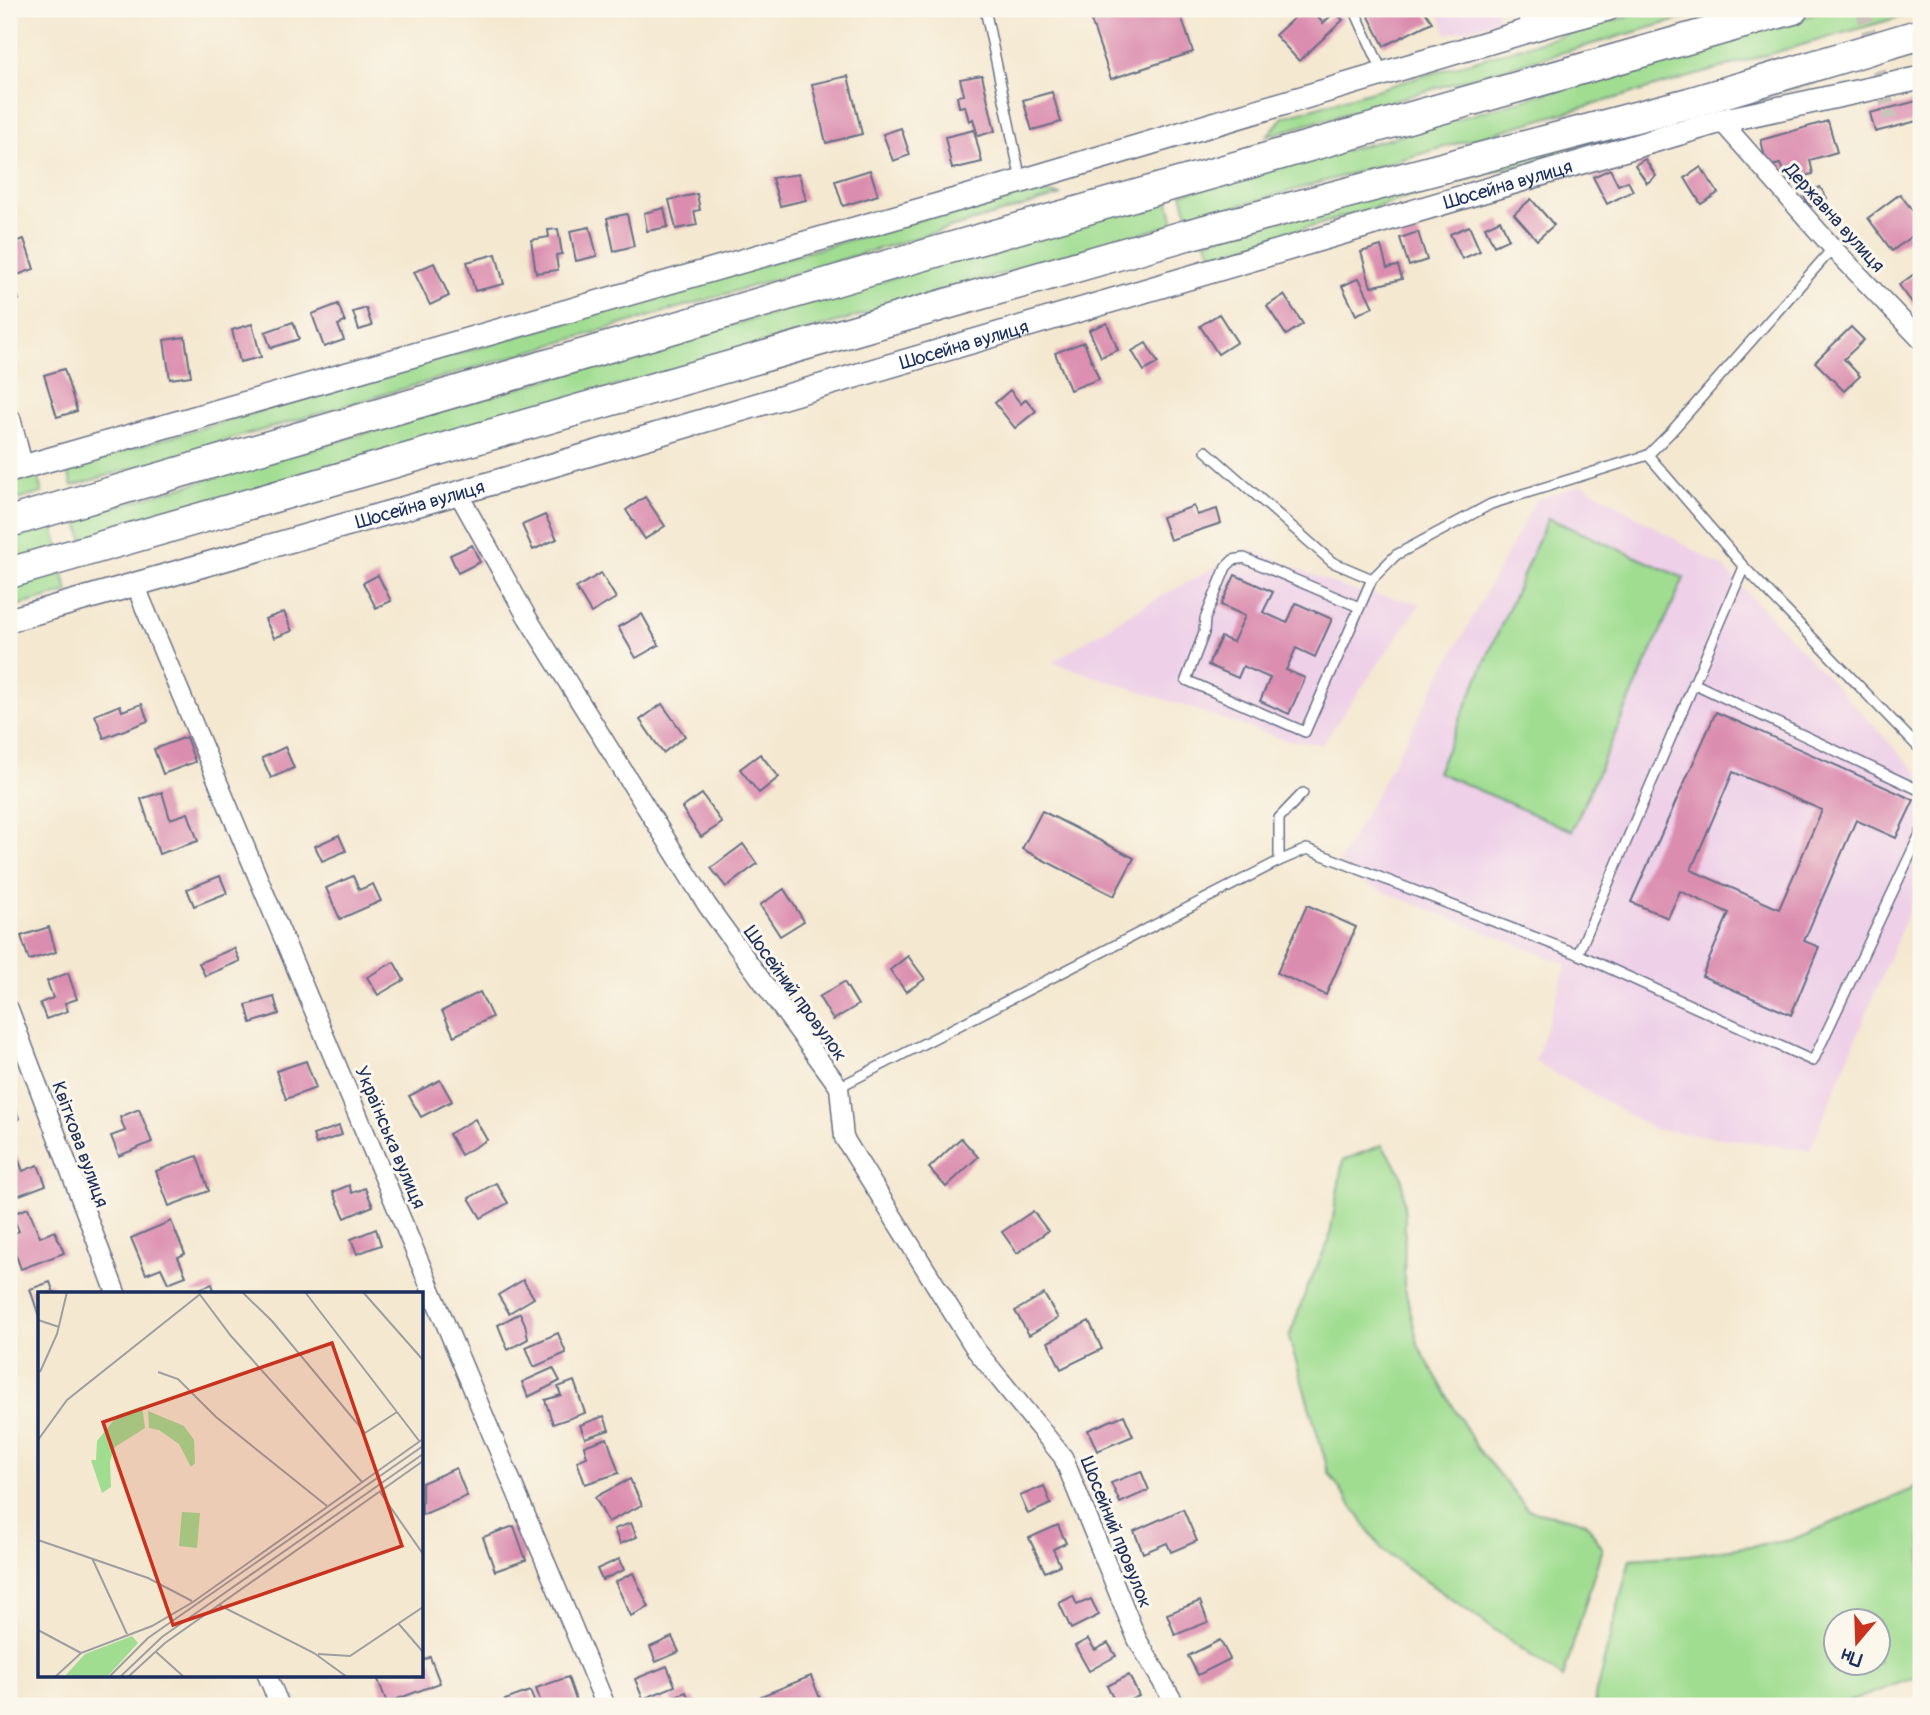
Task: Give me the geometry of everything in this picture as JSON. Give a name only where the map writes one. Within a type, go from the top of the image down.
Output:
[{"type":"highway","points":[[9,522],[906,260],[1793,9]]},
{"type":"highway","points":[[9,573],[1174,238],[1689,103],[1921,34]]},
{"type":"street","points":[[1523,9],[1537,28]]},
{"type":"street","points":[[9,419],[15,469],[1022,181],[1161,138],[1608,9]]},
{"type":"street","name":"Шосейна вулиця","points":[[9,620],[458,493],[1721,121],[1921,78]]},
{"type":"street","name":"Державна вулиця","points":[[1721,121],[1833,248],[1921,340]]},
{"type":"street","name":"Шосейний провулок","points":[[458,493],[527,617],[707,905],[839,1087],[844,1138],[976,1350],[1063,1457],[1138,1639],[1176,1706]]},
{"type":"street","name":"Українська вулиця","points":[[137,584],[606,1706]]},
{"type":"street","name":"Квіткова вулиця","points":[[9,1009],[116,1292]]},
{"type":"street","points":[[267,1676],[280,1706]]},
{"type":"lane","points":[[985,9],[1022,181]]},
{"type":"lane","points":[[1354,9],[1384,75]]},
{"type":"lane","points":[[1359,607],[1244,558],[1233,560],[1226,566],[1205,619],[1205,633],[1186,680],[1305,732],[1372,579],[1396,555],[1491,503],[1648,455],[1833,248]]},
{"type":"lane","points":[[1206,451],[1332,562],[1372,579]]},
{"type":"lane","points":[[1648,455],[1744,567],[1921,750]]},
{"type":"lane","points":[[1578,954],[1744,567]]},
{"type":"lane","points":[[1693,683],[1921,791]]},
{"type":"lane","points":[[1279,861],[1279,818],[1303,793]]},
{"type":"lane","points":[[839,1087],[1307,849],[1578,954],[1813,1060],[1921,832]]},
{"type":"shaded area","points":[[1437,9],[1497,9],[1498,21],[1447,34]]},
{"type":"shaded area","points":[[1582,484],[1724,568],[1921,776],[1921,881],[1810,1150],[1654,1129],[1535,1062],[1567,964],[1334,872],[1536,500]]},
{"type":"shaded area","points":[[1249,549],[1350,590],[1421,603],[1322,744],[1286,740],[1052,662],[1138,609]]},
{"type":"green space","points":[[1652,9],[1716,9],[1267,136],[1283,117]]},
{"type":"green space","points":[[1832,9],[1921,11],[1189,220],[1182,193],[1396,137]]},
{"type":"green space","points":[[1921,42],[1921,55],[1615,135],[1214,256],[1205,241]]},
{"type":"green space","points":[[1021,190],[1062,195],[72,486],[67,467]]},
{"type":"green space","points":[[1168,197],[1174,224],[83,541],[77,518]]},
{"type":"green space","points":[[36,471],[42,493],[9,502],[9,479]]},
{"type":"green space","points":[[50,518],[59,548],[9,562],[9,530]]},
{"type":"green space","points":[[1548,518],[1684,578],[1572,831],[1437,772]]},
{"type":"green space","points":[[62,571],[68,592],[9,608],[9,586]]},
{"type":"green space","points":[[1382,1145],[1402,1175],[1405,1220],[1404,1285],[1419,1347],[1477,1448],[1528,1510],[1586,1522],[1602,1548],[1563,1678],[1382,1550],[1329,1473],[1289,1338],[1307,1288],[1329,1241],[1343,1160]]},
{"type":"green space","points":[[1921,1481],[1921,1675],[1838,1706],[1596,1706],[1595,1696],[1630,1559],[1689,1555],[1791,1540],[1911,1490]]},
{"type":"building","points":[[1087,9],[1179,9],[1193,52],[1111,79]]},
{"type":"building","points":[[1304,9],[1310,9],[1323,23],[1335,12],[1343,20],[1299,61],[1275,35]]},
{"type":"building","points":[[1365,9],[1423,9],[1432,22],[1384,46]]},
{"type":"building","points":[[982,75],[995,131],[978,136],[973,119],[969,121],[965,106],[959,107],[957,96],[964,95],[960,79]]},
{"type":"building","points":[[848,76],[862,134],[826,143],[812,84]]},
{"type":"building","points":[[1052,92],[1061,122],[1032,130],[1023,100]]},
{"type":"building","points":[[1921,100],[1921,120],[1875,132],[1870,113]]},
{"type":"building","points":[[1828,121],[1837,152],[1810,160],[1813,174],[1799,177],[1797,169],[1784,172],[1780,164],[1767,167],[1761,140]]},
{"type":"building","points":[[901,128],[910,155],[893,161],[883,134]]},
{"type":"building","points":[[974,130],[982,162],[952,169],[945,137]]},
{"type":"building","points":[[1645,159],[1656,176],[1647,183],[1635,165]]},
{"type":"building","points":[[1701,167],[1718,193],[1701,204],[1685,178]]},
{"type":"building","points":[[1610,169],[1618,185],[1628,181],[1633,191],[1607,204],[1593,177]]},
{"type":"building","points":[[870,170],[878,195],[843,206],[835,181]]},
{"type":"building","points":[[799,174],[806,200],[780,206],[772,178]]},
{"type":"building","points":[[1820,187],[1827,198],[1810,207],[1804,196]]},
{"type":"building","points":[[697,194],[700,210],[694,211],[697,225],[676,229],[669,200]]},
{"type":"building","points":[[1900,194],[1921,222],[1921,229],[1892,251],[1868,218]]},
{"type":"building","points":[[1531,199],[1554,225],[1537,240],[1514,214]]},
{"type":"building","points":[[664,208],[668,227],[647,231],[644,213]]},
{"type":"building","points":[[627,214],[634,246],[614,251],[607,218]]},
{"type":"building","points":[[1500,220],[1509,239],[1494,246],[1485,227]]},
{"type":"building","points":[[1469,226],[1480,251],[1462,259],[1450,234]]},
{"type":"building","points":[[590,227],[597,256],[576,261],[570,231]]},
{"type":"building","points":[[558,229],[562,254],[556,255],[558,270],[536,273],[531,240],[549,237],[548,230]]},
{"type":"building","points":[[1418,232],[1427,260],[1409,266],[1400,238]]},
{"type":"building","points":[[24,239],[34,269],[9,278],[9,244]]},
{"type":"building","points":[[1381,246],[1387,268],[1398,266],[1402,279],[1371,287],[1361,252]]},
{"type":"building","points":[[496,254],[504,284],[475,291],[467,262]]},
{"type":"building","points":[[434,263],[449,296],[430,305],[414,272]]},
{"type":"building","points":[[1921,269],[1921,306],[1917,309],[1899,285]]},
{"type":"building","points":[[1359,278],[1373,307],[1356,315],[1342,286]]},
{"type":"building","points":[[14,284],[19,300],[9,303],[9,285]]},
{"type":"building","points":[[1284,295],[1303,324],[1286,335],[1267,306]]},
{"type":"building","points":[[338,304],[345,322],[338,325],[344,340],[324,347],[312,314]]},
{"type":"building","points":[[366,308],[372,326],[359,330],[353,312]]},
{"type":"building","points":[[1219,314],[1237,342],[1218,354],[1200,326]]},
{"type":"building","points":[[293,322],[299,339],[271,348],[265,332]]},
{"type":"building","points":[[1107,323],[1118,350],[1101,357],[1089,330]]},
{"type":"building","points":[[252,324],[261,357],[240,362],[232,330]]},
{"type":"building","points":[[1851,327],[1864,340],[1844,359],[1860,376],[1844,391],[1815,362]]},
{"type":"building","points":[[185,337],[191,376],[170,379],[164,340]]},
{"type":"building","points":[[1084,342],[1099,379],[1070,390],[1055,353]]},
{"type":"building","points":[[1146,343],[1158,363],[1144,371],[1132,351]]},
{"type":"building","points":[[64,369],[77,411],[57,417],[44,375]]},
{"type":"building","points":[[1010,390],[1021,404],[1026,399],[1036,411],[1015,428],[995,403]]},
{"type":"building","points":[[645,497],[665,526],[645,539],[626,510]]},
{"type":"building","points":[[1194,506],[1197,515],[1217,509],[1221,523],[1170,540],[1162,517]]},
{"type":"building","points":[[545,515],[557,539],[533,550],[522,525]]},
{"type":"building","points":[[472,545],[480,562],[458,573],[450,555]]},
{"type":"building","points":[[601,573],[616,598],[591,613],[576,588]]},
{"type":"building","points":[[378,575],[391,601],[376,608],[363,583]]},
{"type":"building","points":[[1235,575],[1273,592],[1263,612],[1287,623],[1296,603],[1332,619],[1315,657],[1296,648],[1286,670],[1305,678],[1289,714],[1260,701],[1270,678],[1243,666],[1238,678],[1208,665],[1221,637],[1233,642],[1245,616],[1221,605]]},
{"type":"building","points":[[284,612],[292,631],[274,638],[265,619]]},
{"type":"building","points":[[642,614],[659,645],[636,658],[618,627]]},
{"type":"building","points":[[142,704],[148,721],[104,738],[95,715],[120,705],[122,711]]},
{"type":"building","points":[[662,704],[685,736],[663,753],[640,720]]},
{"type":"building","points":[[1716,712],[1914,800],[1896,838],[1856,820],[1804,941],[1819,947],[1791,1015],[1702,976],[1729,913],[1680,891],[1668,918],[1631,902]],"holes":[[[1733,772],[1822,810],[1779,909],[1691,870]]]},
{"type":"building","points":[[186,737],[195,762],[163,774],[154,749]]},
{"type":"building","points":[[285,747],[294,768],[271,778],[262,758]]},
{"type":"building","points":[[760,754],[779,777],[759,793],[740,769]]},
{"type":"building","points":[[162,792],[170,819],[188,813],[198,841],[159,854],[141,799]]},
{"type":"building","points":[[702,794],[722,823],[701,837],[682,808]]},
{"type":"building","points":[[1042,811],[1134,858],[1114,896],[1022,849]]},
{"type":"building","points":[[339,835],[346,851],[322,861],[315,846]]},
{"type":"building","points":[[743,844],[757,864],[726,887],[711,868]]},
{"type":"building","points":[[220,876],[227,893],[194,906],[187,889]]},
{"type":"building","points":[[353,876],[359,890],[373,884],[381,901],[340,919],[326,888]]},
{"type":"building","points":[[784,889],[804,921],[780,936],[760,905]]},
{"type":"building","points":[[1307,905],[1356,927],[1326,995],[1277,973]]},
{"type":"building","points":[[49,927],[56,952],[29,960],[21,936]]},
{"type":"building","points":[[234,948],[240,961],[205,976],[199,963]]},
{"type":"building","points":[[908,956],[925,979],[906,992],[890,970]]},
{"type":"building","points":[[394,962],[404,980],[378,995],[367,977]]},
{"type":"building","points":[[68,973],[77,999],[65,1003],[68,1011],[46,1019],[40,1003],[53,998],[47,981]]},
{"type":"building","points":[[844,982],[858,1005],[833,1020],[819,997]]},
{"type":"building","points":[[480,992],[492,1017],[454,1036],[442,1011]]},
{"type":"building","points":[[274,997],[279,1014],[251,1023],[246,1005]]},
{"type":"building","points":[[306,1061],[316,1088],[286,1099],[276,1071]]},
{"type":"building","points":[[440,1080],[452,1101],[421,1117],[409,1096]]},
{"type":"building","points":[[12,1097],[19,1119],[9,1123],[9,1099]]},
{"type":"building","points":[[139,1109],[152,1142],[119,1156],[111,1136],[125,1131],[120,1117]]},
{"type":"building","points":[[475,1119],[487,1140],[461,1155],[449,1134]]},
{"type":"building","points":[[339,1126],[342,1135],[316,1144],[313,1135]]},
{"type":"building","points":[[961,1138],[978,1157],[946,1187],[929,1168]]},
{"type":"building","points":[[17,1156],[23,1171],[38,1165],[46,1185],[9,1199],[9,1159]]},
{"type":"building","points":[[197,1156],[209,1191],[169,1206],[156,1171]]},
{"type":"building","points":[[496,1183],[508,1203],[481,1218],[469,1198]]},
{"type":"building","points":[[349,1185],[352,1193],[365,1188],[373,1206],[345,1218],[333,1192]]},
{"type":"building","points":[[28,1208],[40,1237],[55,1231],[64,1253],[21,1269],[9,1236],[19,1231],[12,1214]]},
{"type":"building","points":[[1033,1211],[1048,1231],[1017,1253],[1002,1232]]},
{"type":"building","points":[[171,1221],[185,1254],[178,1257],[186,1276],[168,1283],[161,1268],[146,1274],[131,1238]]},
{"type":"building","points":[[376,1229],[381,1245],[357,1254],[351,1239]]},
{"type":"building","points":[[523,1280],[534,1298],[509,1313],[498,1295]]},
{"type":"building","points":[[50,1282],[54,1292],[38,1292],[38,1313],[30,1289]]},
{"type":"building","points":[[212,1284],[215,1292],[192,1292]]},
{"type":"building","points":[[1044,1294],[1058,1318],[1029,1335],[1015,1311]]},
{"type":"building","points":[[520,1313],[528,1339],[508,1350],[498,1325]]},
{"type":"building","points":[[1089,1321],[1102,1349],[1061,1369],[1048,1342]]},
{"type":"building","points":[[558,1333],[566,1353],[534,1367],[526,1347]]},
{"type":"building","points":[[553,1368],[560,1381],[528,1397],[522,1382]]},
{"type":"building","points":[[574,1381],[585,1413],[553,1424],[545,1400],[561,1395],[558,1387]]},
{"type":"building","points":[[1124,1415],[1133,1436],[1097,1451],[1088,1430]]},
{"type":"building","points":[[604,1416],[609,1430],[585,1438],[580,1425]]},
{"type":"building","points":[[607,1438],[619,1473],[585,1484],[577,1461],[587,1457],[584,1446]]},
{"type":"building","points":[[456,1468],[467,1496],[424,1514],[424,1482]]},
{"type":"building","points":[[1141,1471],[1149,1490],[1120,1503],[1111,1483]]},
{"type":"building","points":[[630,1479],[642,1505],[608,1522],[595,1497]]},
{"type":"building","points":[[1044,1486],[1051,1504],[1028,1514],[1020,1496]]},
{"type":"building","points":[[1183,1509],[1197,1541],[1171,1552],[1167,1543],[1143,1553],[1134,1531]]},
{"type":"building","points":[[631,1523],[637,1537],[620,1544],[614,1529]]},
{"type":"building","points":[[1058,1525],[1066,1543],[1053,1549],[1060,1565],[1045,1572],[1029,1538]]},
{"type":"building","points":[[514,1526],[526,1560],[495,1571],[483,1537]]},
{"type":"building","points":[[619,1559],[624,1570],[602,1580],[597,1569]]},
{"type":"building","points":[[633,1573],[649,1607],[631,1616],[615,1582]]},
{"type":"building","points":[[1073,1596],[1077,1605],[1091,1599],[1099,1615],[1071,1629],[1059,1603]]},
{"type":"building","points":[[1200,1601],[1208,1622],[1175,1635],[1167,1614]]},
{"type":"building","points":[[672,1637],[679,1652],[656,1662],[650,1647]]},
{"type":"building","points":[[1088,1639],[1095,1650],[1108,1643],[1116,1656],[1089,1671],[1075,1646]]},
{"type":"building","points":[[1220,1640],[1230,1659],[1198,1675],[1188,1656]]},
{"type":"building","points":[[430,1657],[440,1683],[387,1703],[377,1677],[424,1676],[424,1660]]},
{"type":"building","points":[[667,1666],[675,1686],[643,1699],[635,1679]]},
{"type":"building","points":[[1129,1675],[1139,1696],[1117,1706],[1107,1686]]},
{"type":"building","points":[[811,1676],[823,1706],[765,1706],[761,1696]]},
{"type":"building","points":[[568,1677],[578,1706],[542,1706],[536,1688]]},
{"type":"building","points":[[530,1691],[536,1706],[508,1706],[505,1700]]},
{"type":"building","points":[[686,1692],[689,1699],[694,1698],[697,1706],[673,1706],[670,1698]]},
{"type":"building","points":[[662,1698],[666,1706],[652,1706],[651,1702]]},
{"type":"tunnel","points":[[1863,9],[1891,119]]}]
